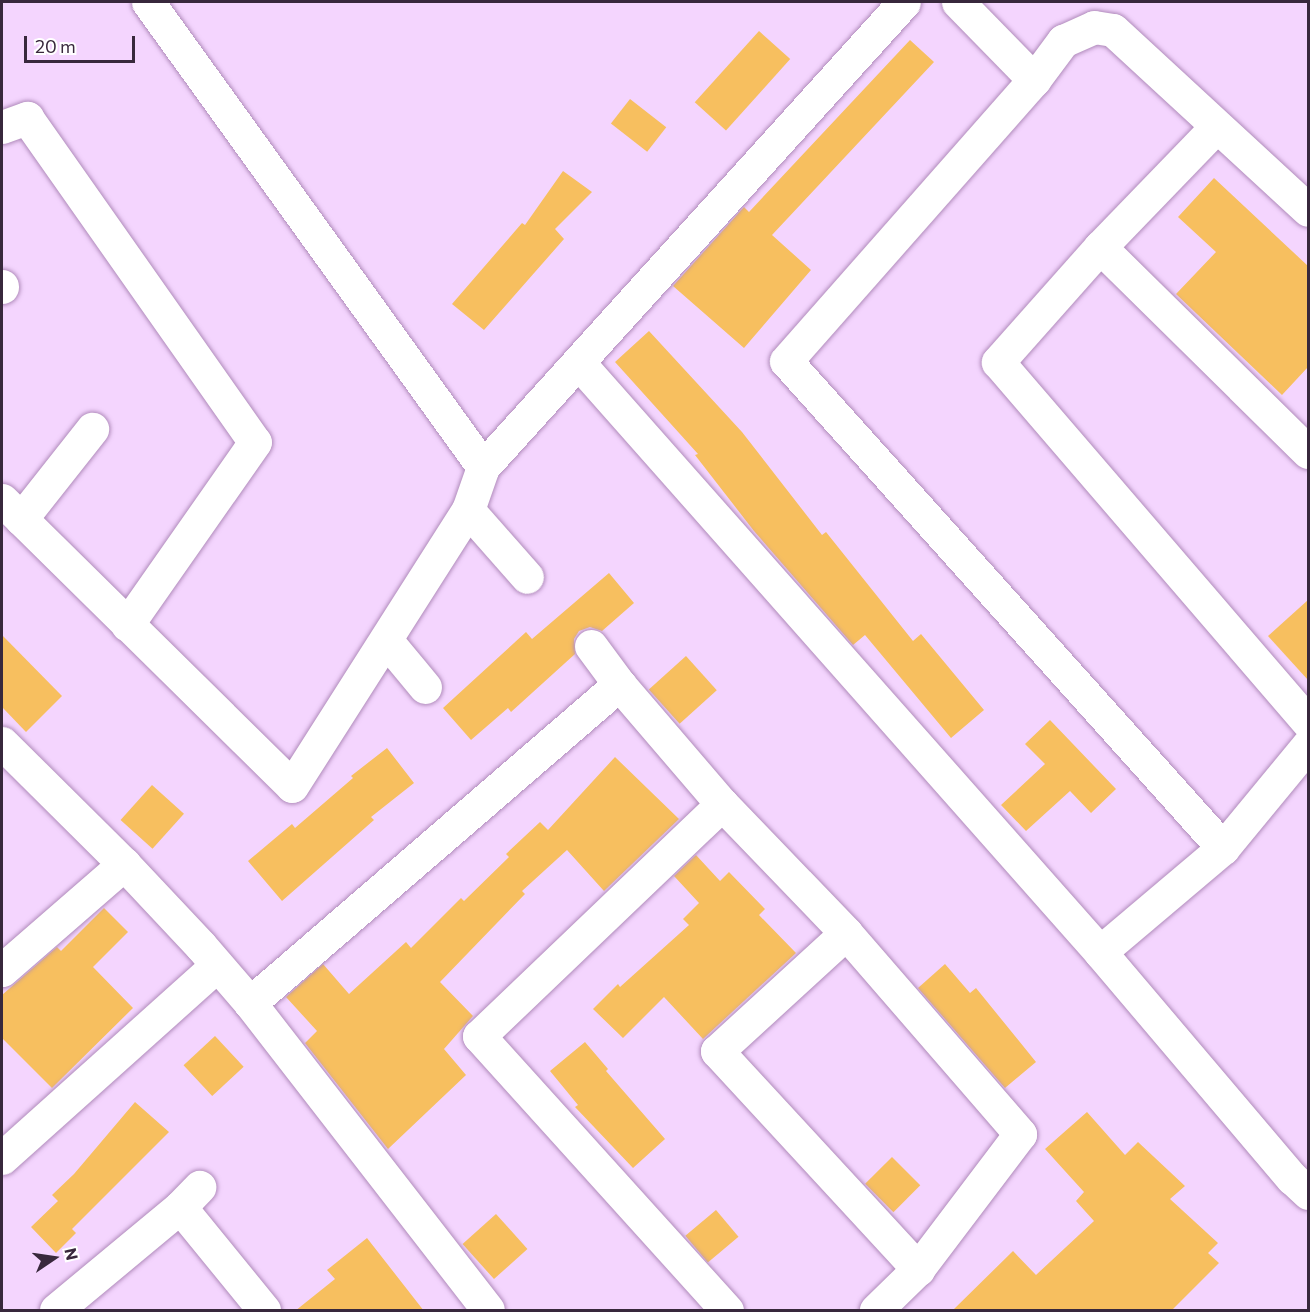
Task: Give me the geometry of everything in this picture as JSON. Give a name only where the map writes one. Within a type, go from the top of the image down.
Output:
[{"type":"street","points":[[148,2],[483,467]]},
{"type":"street","points":[[92,429],[11,509],[292,786],[468,510],[483,467],[904,2]]},
{"type":"street","points":[[958,2],[1034,80]]},
{"type":"street","points":[[1223,848],[786,361],[1034,80],[1064,41],[1094,27],[1113,30],[1308,210]]},
{"type":"street","points":[[2,127],[27,118],[255,442],[127,625]]},
{"type":"street","points":[[1216,127],[1100,247],[998,362],[1308,722]]},
{"type":"street","points":[[1100,247],[1308,452]]},
{"type":"street","points":[[578,362],[1100,952],[1292,1178],[1308,1193]]},
{"type":"street","points":[[468,510],[527,577]]},
{"type":"street","points":[[386,640],[425,687]]},
{"type":"street","points":[[591,646],[619,684],[722,804],[846,933],[1020,1134],[918,1269],[876,1311]]},
{"type":"street","points":[[250,1003],[619,684]]},
{"type":"street","points":[[2,743],[124,864],[201,946],[250,1003],[488,1311]]},
{"type":"street","points":[[1100,952],[1223,848],[1308,745]]},
{"type":"street","points":[[722,804],[479,1036],[727,1311]]},
{"type":"street","points":[[2,970],[124,864]]},
{"type":"street","points":[[846,933],[717,1051],[918,1269]]},
{"type":"street","points":[[2,1158],[216,966]]},
{"type":"street","points":[[56,1311],[190,1197],[264,1311]]},
{"type":"building","points":[[759,31],[790,59],[726,130],[695,102]]},
{"type":"building","points":[[910,40],[934,62],[772,235],[811,270],[744,348],[673,286],[744,207],[749,212]]},
{"type":"building","points":[[630,99],[666,127],[647,152],[611,123]]},
{"type":"building","points":[[563,171],[592,192],[555,229],[564,239],[484,330],[452,304],[522,223],[525,225]]},
{"type":"building","points":[[1214,178],[1308,266],[1308,367],[1282,395],[1176,294],[1216,252],[1178,217]]},
{"type":"building","points":[[649,331],[742,432],[822,535],[826,532],[913,641],[921,634],[984,710],[951,738],[865,635],[853,645],[754,531],[695,455],[698,454],[615,362]]},
{"type":"building","points":[[609,573],[634,603],[602,631],[590,627],[579,631],[574,639],[575,654],[511,712],[508,708],[471,740],[443,708],[526,632],[532,639]]},
{"type":"building","points":[[1308,600],[1308,680],[1268,636]]},
{"type":"building","points":[[2,635],[62,696],[26,732],[2,707]]},
{"type":"building","points":[[686,656],[717,690],[680,724],[649,689]]},
{"type":"building","points":[[1050,720],[1116,789],[1091,813],[1070,791],[1026,831],[1001,805],[1045,764],[1025,744]]},
{"type":"building","points":[[387,748],[414,783],[371,817],[374,820],[282,901],[248,861],[292,824],[295,828],[353,778],[351,776]]},
{"type":"building","points":[[615,757],[679,819],[604,891],[567,850],[522,891],[525,894],[440,982],[473,1016],[444,1049],[466,1075],[388,1149],[305,1043],[317,1031],[286,997],[323,964],[349,994],[406,942],[411,948],[461,898],[464,901],[509,857],[506,854],[540,822],[548,830]]},
{"type":"building","points":[[152,785],[184,814],[153,849],[121,820]]},
{"type":"building","points":[[696,855],[720,881],[729,872],[765,909],[759,915],[796,953],[703,1039],[664,997],[623,1038],[593,1009],[618,984],[620,987],[689,925],[683,919],[699,903],[674,876]]},
{"type":"building","points":[[104,908],[128,932],[93,967],[133,1008],[52,1088],[2,1038],[2,995],[57,947],[61,951]]},
{"type":"building","points":[[945,964],[970,993],[976,988],[1036,1062],[1005,1088],[918,988]]},
{"type":"building","points":[[215,1036],[244,1067],[212,1096],[184,1065]]},
{"type":"building","points":[[585,1042],[608,1069],[606,1071],[665,1139],[633,1168],[575,1107],[578,1105],[550,1071]]},
{"type":"building","points":[[135,1102],[169,1132],[72,1229],[76,1233],[56,1253],[31,1227],[58,1201],[52,1195],[74,1174]]},
{"type":"building","points":[[1087,1112],[1125,1155],[1138,1142],[1185,1186],[1170,1199],[1218,1243],[1208,1253],[1219,1263],[1171,1311],[952,1311],[1013,1251],[1036,1275],[1094,1221],[1076,1201],[1084,1192],[1045,1149]]},
{"type":"building","points":[[892,1157],[920,1185],[893,1212],[865,1184]]},
{"type":"building","points":[[716,1210],[738,1237],[708,1263],[685,1236]]},
{"type":"building","points":[[496,1214],[527,1249],[494,1279],[463,1244]]},
{"type":"building","points":[[367,1238],[424,1311],[295,1311],[335,1279],[327,1270]]}]
